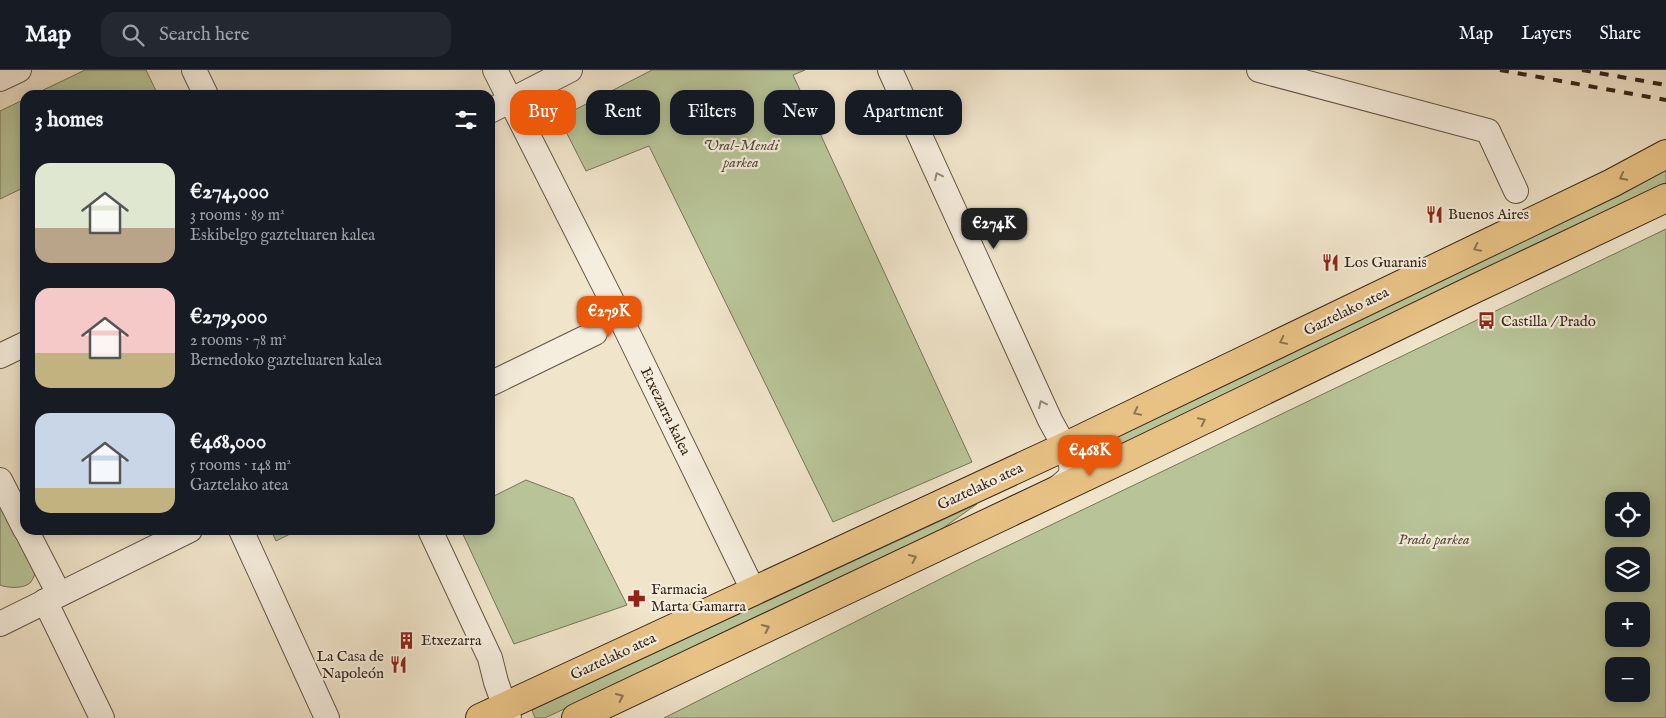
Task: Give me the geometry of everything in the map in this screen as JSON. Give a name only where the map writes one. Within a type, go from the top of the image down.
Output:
[{"type":"main road","name":"Gaztelako atea","points":[[480,718],[507,712],[754,592],[1064,447],[1612,183],[1666,154]]},
{"type":"main road","points":[[576,718],[1666,198]]},
{"type":"street","points":[[0,79],[19,70]]},
{"type":"street","points":[[194,70],[204,90]]},
{"type":"street","name":"Etxezarra kalea","points":[[495,70],[500,106],[621,320],[754,592]]},
{"type":"street","points":[[500,106],[570,70]]},
{"type":"street","points":[[890,70],[1070,460],[1072,469],[1069,478],[1052,492]]},
{"type":"street","points":[[1259,70],[1488,131],[1516,191]]},
{"type":"street","points":[[495,382],[595,333]]},
{"type":"street","points":[[0,356],[20,346]]},
{"type":"street","points":[[0,480],[20,519]]},
{"type":"street","points":[[27,535],[102,718]]},
{"type":"street","points":[[0,624],[180,535]]},
{"type":"street","points":[[243,535],[327,718]]},
{"type":"street","points":[[432,535],[490,658],[507,712]]},
{"type":"green space","points":[[85,70],[146,70],[156,90],[43,90]]},
{"type":"green space","name":"Ural-Mendi parkea","points":[[652,70],[805,70],[793,75],[800,90],[764,90],[764,135],[821,135],[972,462],[833,522],[649,146],[586,171],[568,135],[576,135],[576,109],[586,104],[586,135],[660,135],[660,90],[613,90]]},
{"type":"green space","points":[[20,101],[20,189],[0,199],[0,111]]},
{"type":"green space","points":[[1666,165],[1666,185],[1102,453],[1094,452],[1093,447]]},
{"type":"green space","name":"Prado parkea","points":[[1666,229],[1666,718],[664,718],[972,563]]},
{"type":"green space","points":[[526,480],[573,498],[627,605],[514,644],[463,535],[495,535],[495,496]]},
{"type":"green space","points":[[0,495],[36,572],[27,585],[7,587],[0,585]]},
{"type":"green space","points":[[977,504],[936,533],[545,718],[535,718],[532,710]]},
{"type":"green space","points":[[273,535],[288,535],[276,541]]},
{"type":"railway","points":[[1500,70],[1666,100]]},
{"type":"railway","points":[[1582,70],[1666,85]]},
{"type":"place","name":"Buenos Aires","points":[[1434,214]]},
{"type":"place","name":"Los Guaranis","points":[[1330,262]]},
{"type":"place","name":"Castilla / Prado","points":[[1487,321]]},
{"type":"place","name":"Farmacia Marta Gamarra","points":[[637,598]]},
{"type":"place","name":"Etxezarra","points":[[407,640]]},
{"type":"place","name":"La Casa de Napoleón","points":[[398,665]]}]
